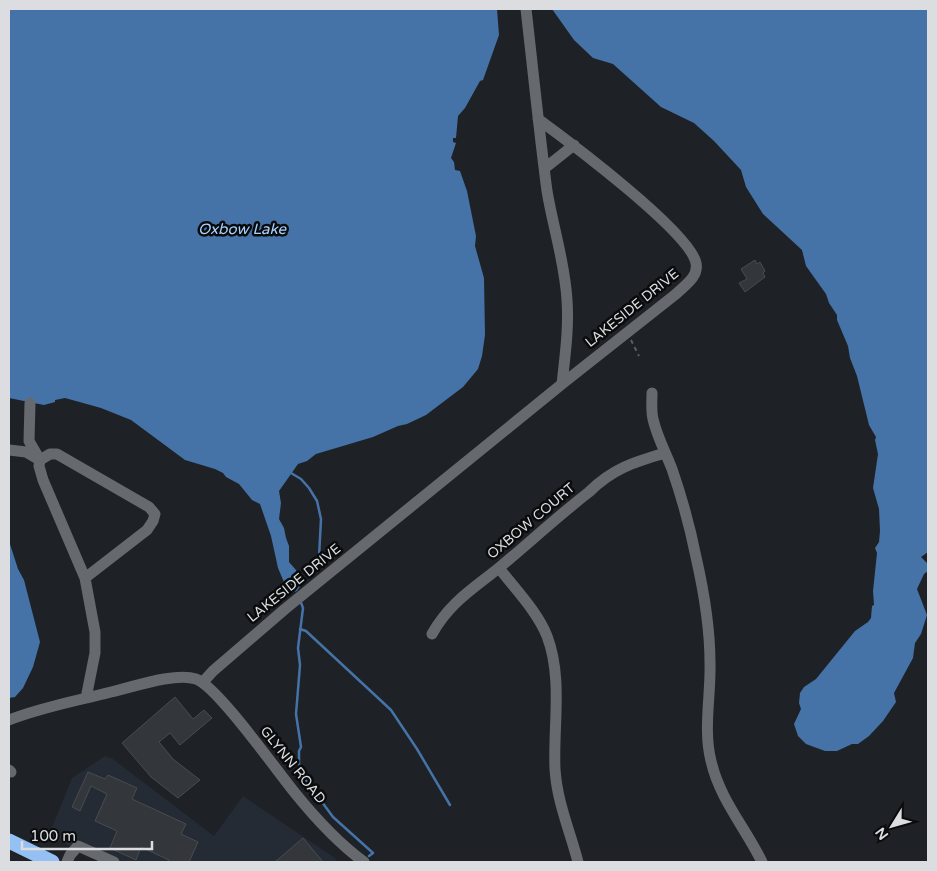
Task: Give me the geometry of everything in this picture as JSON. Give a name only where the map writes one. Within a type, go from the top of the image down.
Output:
[{"type":"highway","points":[[9,841],[52,862]]},
{"type":"street","name":"LAKESIDE DRIVE","points":[[526,9],[552,222],[562,261],[568,299],[568,323],[562,384]]},
{"type":"street","name":"LAKESIDE DRIVE","points":[[204,682],[213,671],[285,609],[691,280],[696,273],[696,264],[692,254],[680,238],[657,215],[574,145],[538,118]]},
{"type":"street","points":[[545,168],[574,145]]},
{"type":"street","points":[[652,393],[653,419],[680,495],[691,534],[706,610],[710,663],[708,734],[710,759],[717,783],[727,805],[762,862]]},
{"type":"street","points":[[30,403],[29,441],[40,460],[39,466],[43,480],[85,578],[95,632],[95,653],[86,698]]},
{"type":"street","points":[[9,450],[26,452],[40,460]]},
{"type":"street","name":"OXBOW COURT","points":[[432,634],[441,618],[457,600],[499,568],[602,479],[638,460],[665,453]]},
{"type":"street","points":[[40,460],[50,454],[57,454],[149,507],[155,514],[153,521],[146,530],[85,578]]},
{"type":"street","points":[[499,568],[538,618],[547,634],[553,653],[556,684],[555,770],[558,792],[578,862]]},
{"type":"street","points":[[9,720],[31,712],[150,682],[176,678],[196,679],[204,682]]},
{"type":"street","name":"GLYNN ROAD","points":[[204,682],[319,821],[358,861]]},
{"type":"street","points":[[67,862],[78,846],[114,862]]},
{"type":"path","points":[[627,332],[639,356]]},
{"type":"shaded area","points":[[105,756],[113,759],[214,836],[243,796],[335,858],[338,862],[100,862],[49,835],[72,778]]},
{"type":"water","name":"Oxbow Lake","points":[[9,9],[497,9],[499,35],[483,80],[480,81],[465,108],[458,116],[456,138],[453,138],[453,142],[456,143],[451,158],[454,162],[455,170],[460,171],[467,191],[476,236],[475,246],[484,278],[485,335],[478,369],[463,387],[426,415],[373,437],[316,454],[307,461],[298,464],[279,491],[281,503],[279,519],[284,528],[289,546],[289,562],[296,570],[301,585],[297,591],[289,594],[278,568],[271,536],[260,504],[252,500],[239,484],[226,477],[223,473],[185,460],[131,420],[101,408],[65,398],[44,405],[9,398]]},
{"type":"water","points":[[552,9],[928,9],[928,552],[921,557],[928,564],[928,571],[924,574],[917,589],[927,615],[921,634],[915,643],[913,658],[894,693],[896,702],[883,721],[869,736],[858,744],[852,744],[837,751],[825,751],[806,744],[798,736],[794,724],[801,709],[799,703],[800,693],[804,687],[816,679],[855,631],[868,622],[871,618],[872,606],[874,605],[873,591],[877,553],[875,548],[879,542],[880,531],[879,509],[873,488],[878,454],[876,437],[869,425],[857,376],[850,358],[848,346],[837,320],[837,315],[829,303],[826,294],[806,266],[802,250],[763,214],[746,187],[741,170],[714,141],[694,123],[661,107],[613,64],[593,58],[574,40]]},
{"type":"water","points":[[9,541],[18,569],[24,580],[40,642],[33,667],[23,688],[15,697],[9,698]]},
{"type":"building","points":[[755,260],[757,264],[760,262],[765,271],[763,273],[765,277],[745,292],[739,283],[747,279],[741,269]]},
{"type":"building","points":[[175,697],[193,719],[204,710],[212,718],[180,745],[170,733],[159,742],[173,759],[200,780],[178,798],[151,777],[122,743]]},
{"type":"building","points":[[88,772],[105,779],[108,775],[137,788],[132,799],[186,824],[181,834],[198,842],[189,862],[168,862],[169,860],[141,847],[136,860],[110,848],[117,831],[95,821],[107,794],[91,786],[80,811],[72,807]]},
{"type":"building","points":[[303,838],[323,862],[275,862]]},
{"type":"waterway","points":[[291,473],[301,479],[317,501],[321,519],[319,557]]},
{"type":"waterway","points":[[300,600],[303,608],[298,648],[300,665],[296,714],[301,747],[299,751],[299,764],[305,779],[333,817],[373,853],[369,856]]},
{"type":"waterway","points":[[300,629],[306,631],[391,710],[417,749],[450,805]]}]
